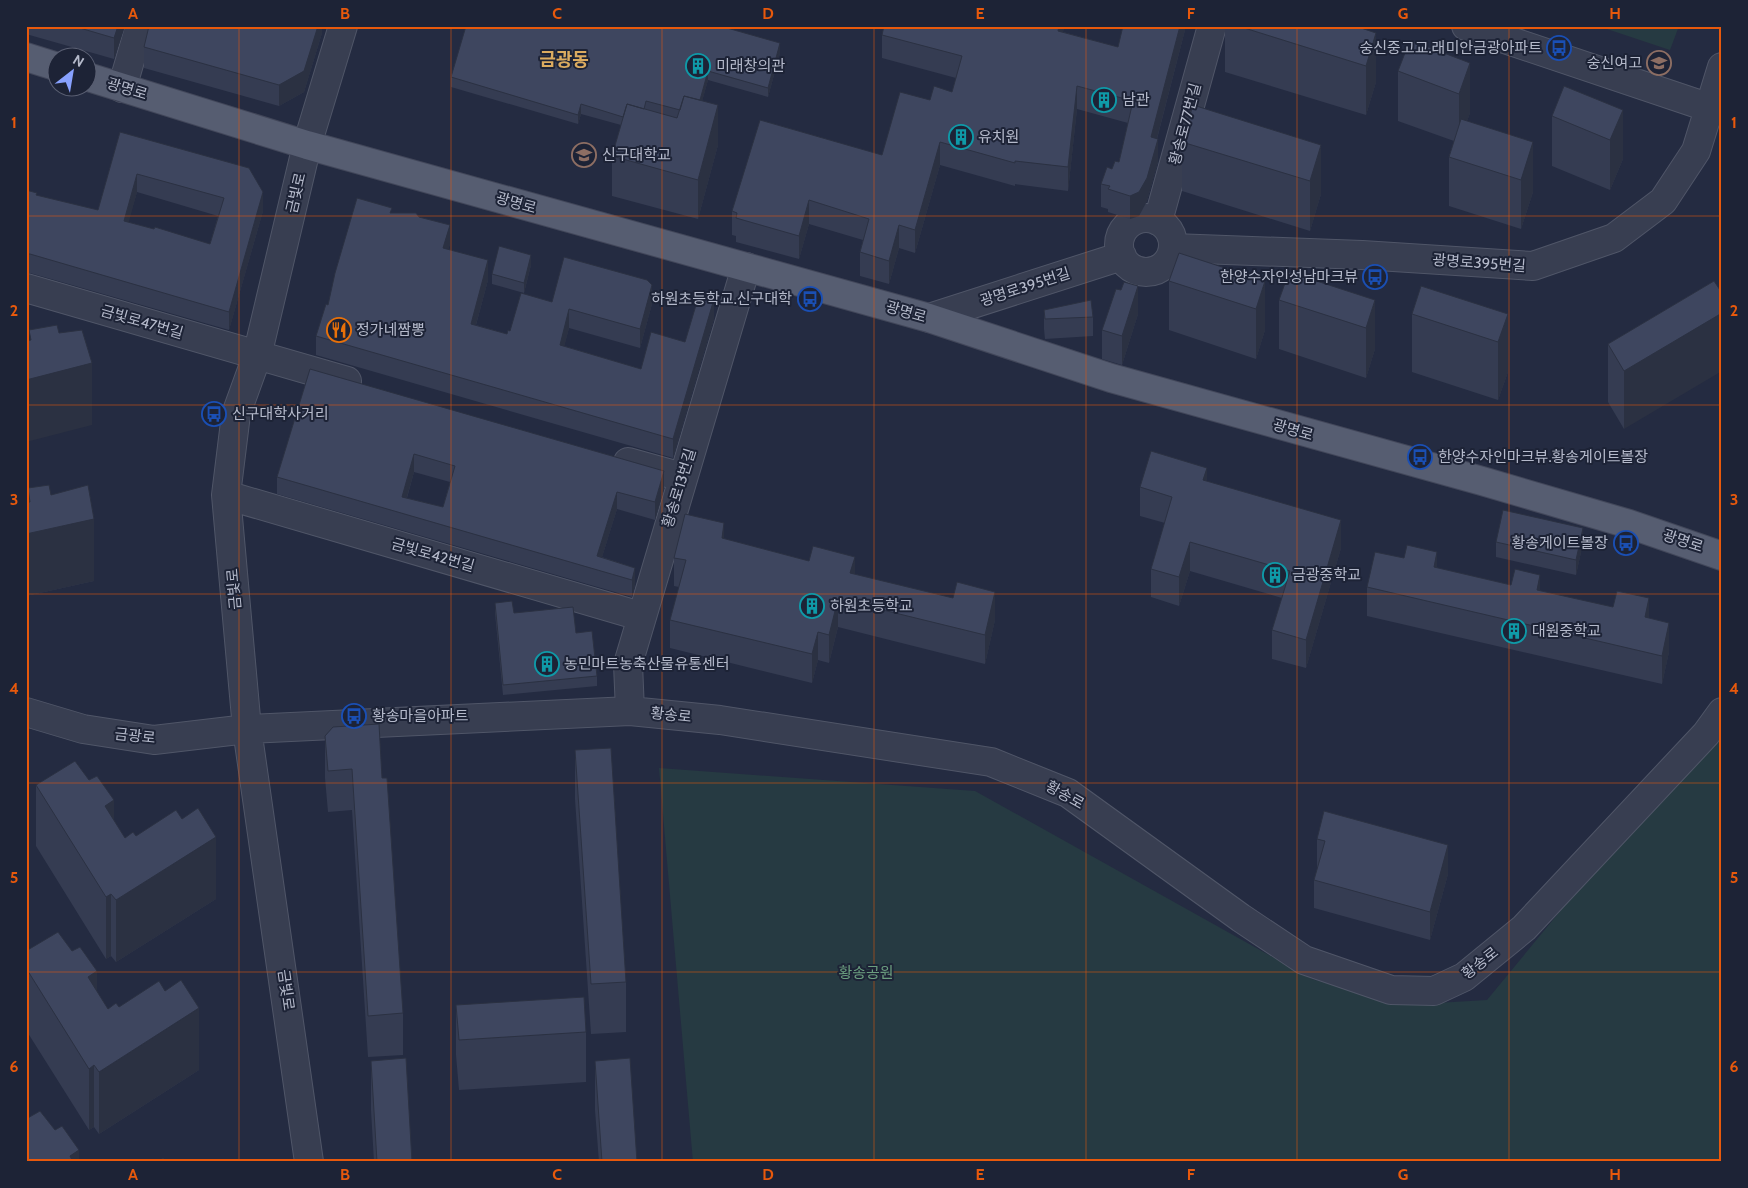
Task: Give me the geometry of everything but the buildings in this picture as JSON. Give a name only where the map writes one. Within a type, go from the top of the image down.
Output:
[{"type":"main road","points":[[26,58],[48,64]]},
{"type":"main road","name":"광명로","points":[[98,80],[307,145],[929,318],[1112,378],[1482,481],[1629,524],[1722,556]]},
{"type":"street","points":[[122,88],[140,26]]},
{"type":"street","name":"금빛로","points":[[309,1162],[306,1127],[247,729],[226,495],[236,414],[257,356],[307,145],[343,26]]},
{"type":"street","name":"황송로77번길","points":[[1158,221],[1212,26]]},
{"type":"street","points":[[1466,26],[1715,110]]},
{"type":"street","name":"광명로395번길","points":[[1173,248],[1362,255],[1533,266],[1614,238],[1662,201],[1696,151],[1715,110],[1722,67]]},
{"type":"street","points":[[1149,218],[1158,221],[1171,234],[1173,248],[1168,261],[1154,272],[1135,270],[1127,264],[1120,248],[1124,230],[1139,219],[1149,218]]},
{"type":"street","name":"광명로395번길","points":[[929,318],[1122,256]]},
{"type":"street","name":"황송로13번길","points":[[630,711],[628,664],[640,616],[746,267]]},
{"type":"street","name":"금빛로47번길","points":[[26,288],[370,388]]},
{"type":"street","points":[[606,456],[682,477]]},
{"type":"street","name":"금빛로42번길","points":[[226,495],[640,616]]},
{"type":"street","name":"황송로","points":[[247,729],[630,711],[720,720],[992,762],[1068,793],[1241,918],[1304,960],[1391,990],[1434,991],[1464,977],[1524,928],[1714,739],[1722,712]]},
{"type":"street","name":"금광로","points":[[26,712],[83,729],[154,740],[247,729]]},
{"type":"green space","points":[[1598,26],[1679,26],[1670,50]]},
{"type":"green space","name":"황송공원","points":[[1706,734],[1722,742],[1722,1162],[693,1162],[659,768],[975,791],[1312,979],[1403,1005],[1487,1000]]},
{"type":"place","name":"숭신중고교.래미안금광아파트","points":[[1559,48]]},
{"type":"place","name":"숭신여고","points":[[1659,63]]},
{"type":"place","name":"미래창의관","points":[[698,66]]},
{"type":"place","name":"남관","points":[[1104,100]]},
{"type":"place","name":"유치원","points":[[961,137]]},
{"type":"place","name":"신구대학교","points":[[584,155]]},
{"type":"place","name":"한양수자인성남마크뷰","points":[[1375,277]]},
{"type":"place","name":"하원초등학교.신구대학","points":[[810,299]]},
{"type":"place","name":"정가네짬뽕","points":[[339,330]]},
{"type":"place","name":"신구대학사거리","points":[[214,414]]},
{"type":"place","name":"한양수자인마크뷰.황송게이트볼장","points":[[1420,457]]},
{"type":"place","name":"황송게이트볼장","points":[[1626,543]]},
{"type":"place","name":"금광중학교","points":[[1275,575]]},
{"type":"place","name":"하원초등학교","points":[[812,606]]},
{"type":"place","name":"대원중학교","points":[[1514,631]]},
{"type":"place","name":"농민마트농축산물유통센터","points":[[547,664]]},
{"type":"place","name":"황송마을아파트","points":[[354,716]]},
{"type":"district","name":"금광동","points":[[564,60]]}]
